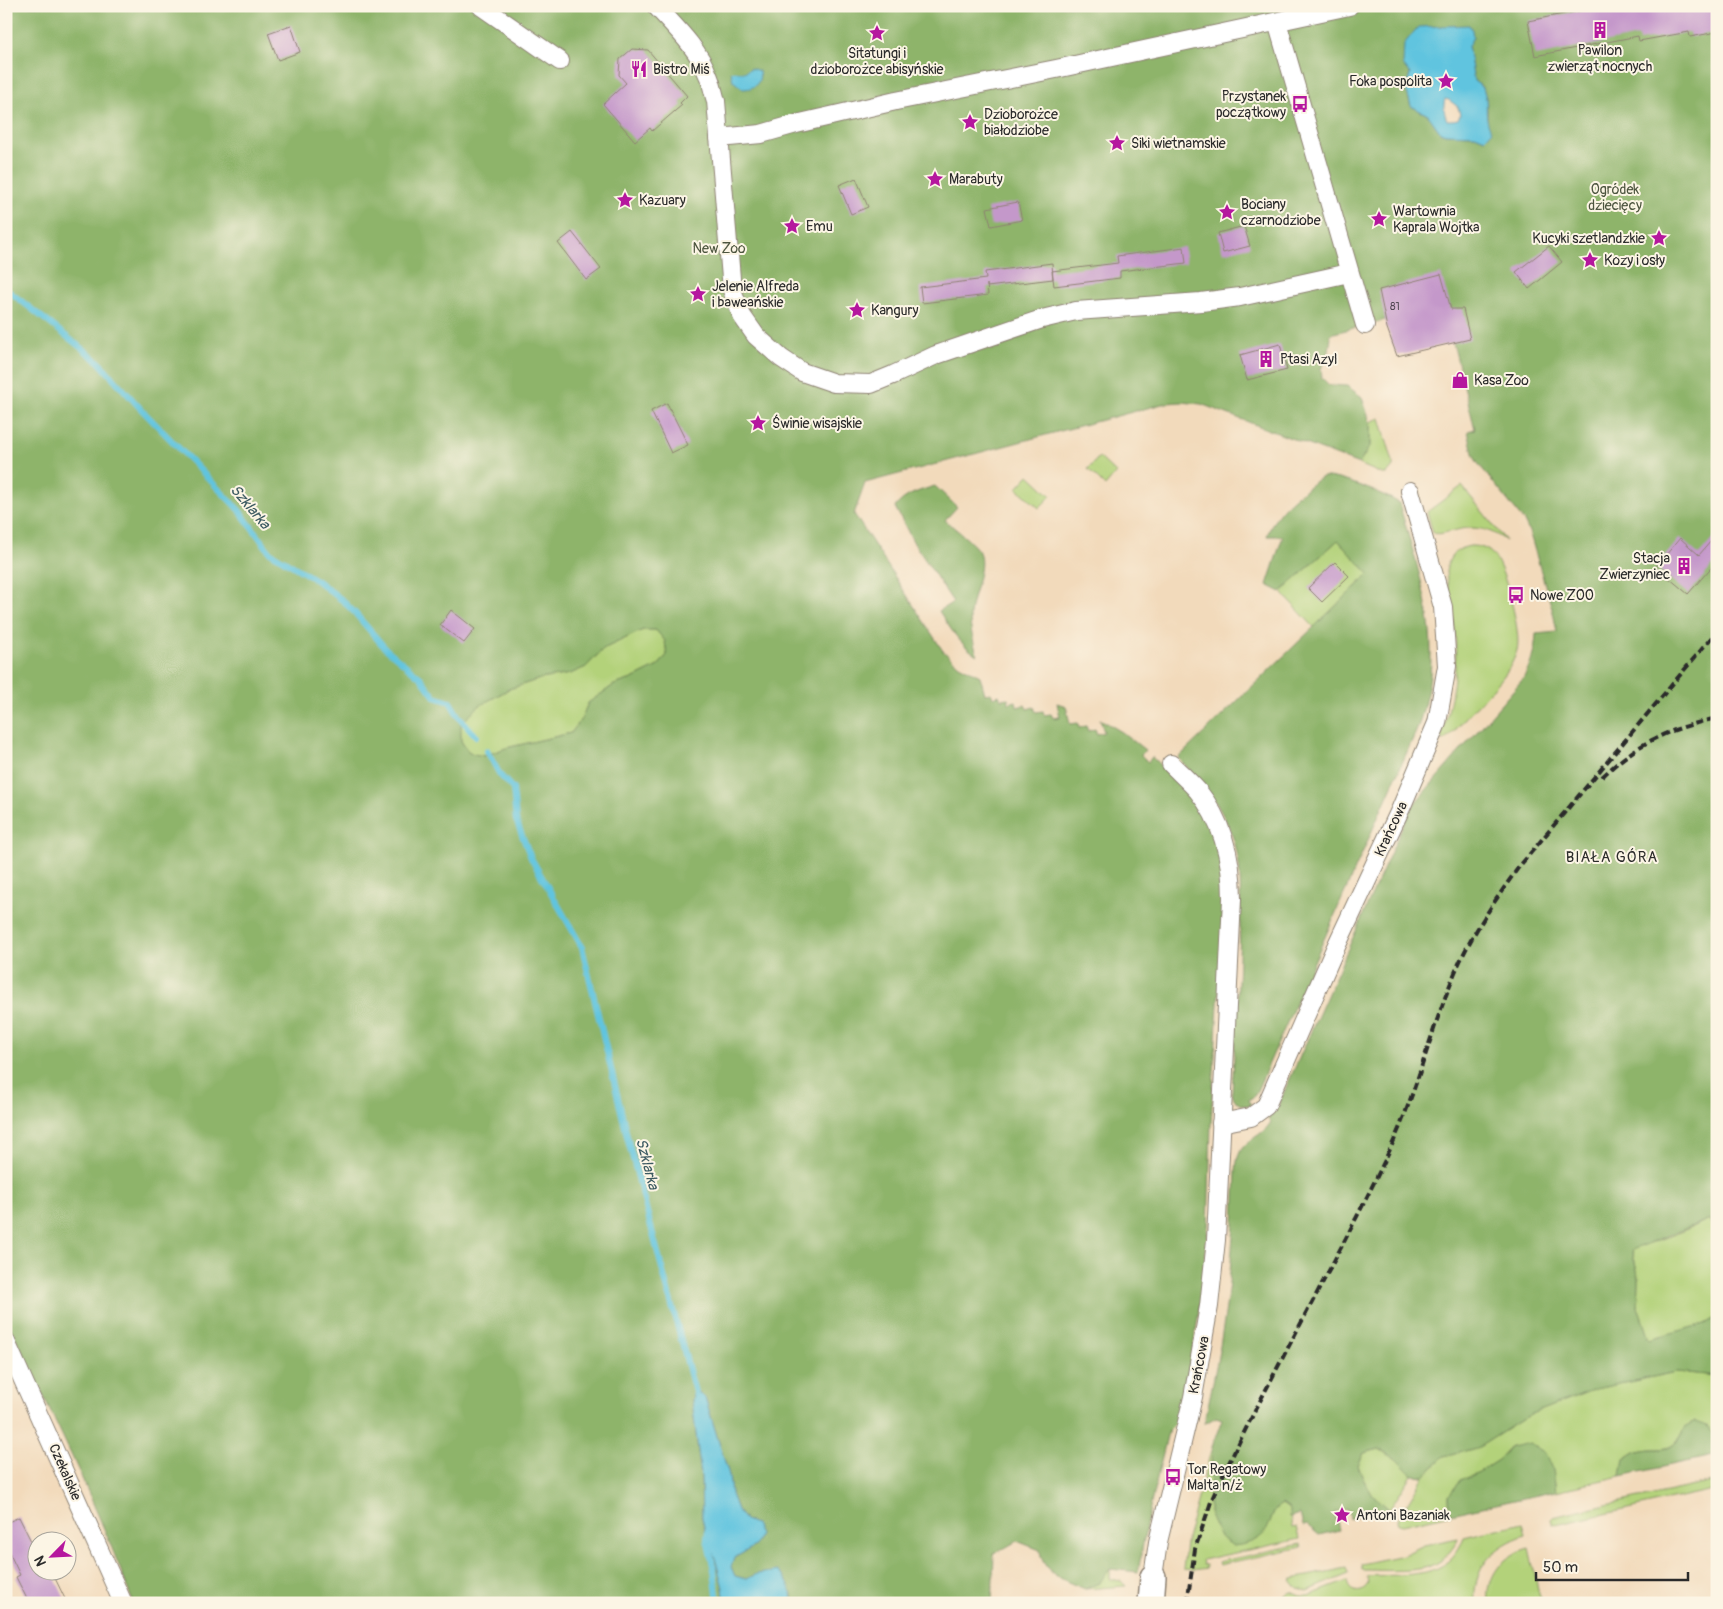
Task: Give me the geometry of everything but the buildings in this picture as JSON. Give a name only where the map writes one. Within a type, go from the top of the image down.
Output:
[{"type":"street","points":[[481,6],[560,62]]},
{"type":"street","points":[[656,6],[690,44],[708,74],[716,101],[732,290],[739,309],[756,336],[781,358],[802,372],[834,383],[871,384],[893,376],[936,355],[1042,319],[1076,311],[1240,298],[1349,273]]},
{"type":"street","points":[[719,138],[761,134],[896,101],[1056,69],[1349,6]]},
{"type":"street","points":[[1277,22],[1365,325]]},
{"type":"street","name":"Krańcowa","points":[[1221,1123],[1251,1117],[1266,1106],[1437,723],[1447,666],[1443,607],[1410,491]]},
{"type":"street","name":"Krańcowa","points":[[1151,1603],[1158,1542],[1193,1397],[1209,1306],[1216,1240],[1232,900],[1229,861],[1224,842],[1209,806],[1171,764]]},
{"type":"street","name":"Czekalskie","points":[[6,1342],[122,1603]]},
{"type":"green space","points":[[6,6],[1717,6],[1717,1235],[1710,1219],[1632,1250],[1639,1279],[1638,1307],[1649,1339],[1705,1324],[1717,1317],[1717,1376],[1677,1372],[1595,1389],[1531,1414],[1479,1447],[1444,1457],[1424,1476],[1412,1475],[1395,1458],[1379,1449],[1364,1453],[1358,1465],[1363,1479],[1378,1500],[1389,1510],[1350,1519],[1348,1509],[1335,1512],[1339,1530],[1319,1535],[1307,1525],[1303,1526],[1300,1514],[1289,1517],[1289,1509],[1282,1504],[1278,1506],[1263,1535],[1251,1542],[1233,1546],[1219,1536],[1209,1512],[1212,1447],[1222,1419],[1216,1417],[1204,1424],[1227,1302],[1238,1157],[1244,1146],[1271,1122],[1268,1119],[1277,1108],[1414,804],[1523,679],[1532,657],[1536,634],[1557,632],[1530,534],[1524,521],[1477,462],[1473,453],[1468,431],[1475,429],[1452,339],[1393,318],[1330,334],[1328,358],[1321,368],[1322,378],[1329,385],[1347,386],[1362,397],[1370,422],[1370,446],[1359,464],[1201,404],[1166,403],[865,483],[854,514],[943,651],[959,665],[980,676],[985,694],[991,693],[993,697],[999,695],[1001,699],[1008,698],[1009,703],[1016,701],[1017,707],[1025,705],[1027,709],[1034,707],[1036,712],[1043,711],[1044,715],[1051,714],[1053,718],[1060,717],[1057,703],[1066,706],[1070,724],[1078,723],[1079,728],[1086,726],[1088,731],[1095,729],[1097,734],[1104,732],[1100,719],[1122,732],[1145,750],[1141,755],[1148,762],[1152,757],[1196,801],[1217,841],[1225,885],[1211,1123],[1208,1229],[1202,1292],[1192,1355],[1178,1421],[1169,1430],[1167,1436],[1148,1516],[1138,1572],[1110,1569],[1099,1583],[1085,1589],[1056,1576],[1045,1565],[1040,1550],[1017,1541],[994,1554],[992,1603],[792,1603],[792,1593],[757,1574],[746,1579],[735,1576],[731,1567],[734,1558],[755,1546],[755,1524],[745,1520],[737,1510],[731,1494],[729,1475],[705,1397],[695,1389],[692,1400],[701,1476],[702,1518],[707,1539],[715,1558],[725,1603],[133,1603],[105,1530],[6,1318]],"holes":[[[1469,25],[1473,37],[1468,46],[1474,81],[1484,91],[1487,104],[1485,139],[1475,135],[1445,134],[1440,132],[1428,115],[1411,106],[1406,89],[1410,74]],[[643,630],[656,630],[665,641],[667,655],[658,666],[632,679],[614,685],[588,703],[581,720],[571,733],[506,748],[484,756],[469,753],[461,741],[461,724],[479,706],[509,689],[540,679],[570,674],[586,667],[603,649]]]},
{"type":"green space","points":[[1380,418],[1393,462],[1393,467],[1387,474],[1382,474],[1359,464],[1370,446],[1370,422]]},
{"type":"green space","points":[[1099,457],[1116,473],[1105,486],[1088,469]]},
{"type":"green space","points":[[1029,475],[1051,496],[1039,508],[1017,488]]},
{"type":"green space","points":[[1323,477],[1339,479],[1361,486],[1399,503],[1423,588],[1427,610],[1430,631],[1430,675],[1427,695],[1418,727],[1255,1095],[1249,1100],[1251,1105],[1241,1105],[1236,1102],[1232,1093],[1238,988],[1240,892],[1238,857],[1232,835],[1216,803],[1202,784],[1178,758],[1369,574],[1338,540],[1281,592],[1267,585],[1283,536],[1267,536],[1271,526],[1294,498]]},
{"type":"green space","points":[[935,486],[957,507],[945,520],[969,540],[979,552],[981,559],[970,617],[971,632],[977,655],[960,641],[939,611],[953,602],[914,543],[895,507],[908,496]]},
{"type":"green space","points":[[1462,486],[1506,541],[1493,533],[1474,528],[1460,529],[1441,534],[1433,533],[1427,512]]},
{"type":"green space","points":[[1338,540],[1369,574],[1314,627],[1281,592]]},
{"type":"green space","points":[[1470,546],[1480,547],[1492,553],[1503,574],[1515,617],[1517,650],[1514,660],[1503,677],[1453,733],[1443,741],[1441,737],[1451,698],[1456,657],[1454,623],[1446,572],[1448,562],[1453,554],[1460,549]]},
{"type":"green space","points":[[643,630],[656,630],[665,641],[667,655],[658,666],[632,679],[614,685],[588,703],[581,720],[571,733],[506,748],[484,756],[469,753],[461,741],[460,724],[479,706],[509,689],[540,679],[570,674],[586,667],[603,649]]},
{"type":"green space","points":[[1710,1219],[1717,1235],[1717,1317],[1705,1324],[1649,1340],[1638,1307],[1639,1279],[1632,1249],[1671,1236]]},
{"type":"green space","points":[[1677,1372],[1717,1376],[1717,1438],[1707,1426],[1684,1428],[1680,1437],[1670,1446],[1634,1452],[1624,1459],[1621,1476],[1556,1491],[1553,1471],[1511,1446],[1498,1460],[1479,1472],[1460,1480],[1449,1496],[1450,1514],[1402,1525],[1398,1524],[1397,1520],[1424,1476],[1444,1457],[1479,1447],[1531,1414],[1595,1389]]},
{"type":"green space","points":[[1695,1422],[1702,1424],[1714,1433],[1717,1442],[1717,1455],[1621,1476],[1624,1459],[1634,1452],[1670,1447],[1680,1437],[1684,1428]]},
{"type":"green space","points":[[1530,1443],[1545,1453],[1553,1471],[1556,1491],[1450,1514],[1449,1496],[1460,1480],[1479,1472],[1498,1460],[1511,1447]]},
{"type":"green space","points":[[1212,1447],[1209,1512],[1265,1532],[1276,1507],[1282,1504],[1289,1509],[1292,1528],[1297,1527],[1300,1539],[1202,1560],[1203,1565],[1206,1565],[1207,1568],[1183,1569],[1186,1543]]},
{"type":"green space","points":[[1379,1449],[1395,1458],[1412,1475],[1389,1510],[1370,1490],[1363,1479],[1358,1465],[1364,1453]]},
{"type":"green space","points":[[1717,1481],[1717,1489],[1556,1525],[1551,1520],[1552,1517]]},
{"type":"green space","points":[[1523,1523],[1526,1535],[1504,1545],[1487,1560],[1481,1569],[1475,1590],[1475,1603],[1281,1603],[1284,1596],[1291,1592],[1300,1596],[1308,1596],[1347,1581],[1352,1590],[1362,1591],[1368,1584],[1367,1576],[1424,1572],[1448,1561],[1457,1551],[1464,1537]]},
{"type":"green space","points":[[1458,1538],[1453,1548],[1440,1561],[1424,1568],[1410,1570],[1362,1570],[1361,1564],[1403,1555],[1424,1545]]},
{"type":"green space","points":[[1301,1544],[1302,1547],[1219,1565],[1218,1562]]},
{"type":"green space","points":[[1529,1548],[1541,1603],[1489,1603],[1490,1584],[1498,1568],[1511,1556]]},
{"type":"green space","points":[[1347,1568],[1349,1574],[1307,1591],[1298,1589],[1291,1580],[1292,1579]]},
{"type":"green space","points":[[1110,1569],[1110,1579],[1121,1581],[1126,1586],[1085,1589],[1099,1583]]},
{"type":"water","points":[[1469,25],[1472,30],[1473,37],[1468,46],[1474,81],[1481,86],[1484,92],[1488,124],[1492,131],[1485,139],[1475,135],[1445,134],[1440,132],[1428,115],[1411,106],[1406,89],[1410,74],[1403,65],[1404,44],[1418,27]],"holes":[[[1445,99],[1458,107],[1460,115],[1458,119],[1447,120],[1444,104]]]},
{"type":"water","points":[[751,68],[759,71],[758,82],[751,88],[743,89],[733,81],[731,72],[744,72]]},
{"type":"water","points":[[694,1389],[705,1397],[729,1475],[731,1494],[737,1510],[745,1520],[755,1524],[760,1534],[755,1546],[734,1558],[731,1567],[735,1576],[746,1579],[757,1574],[778,1571],[789,1585],[792,1603],[760,1603],[755,1600],[751,1603],[725,1603],[715,1558],[707,1539],[702,1518],[701,1476],[692,1400]]},
{"type":"waterway","name":"Szklarka","points":[[6,289],[98,361],[140,408],[239,510],[270,552],[316,580],[342,600],[385,648],[421,678],[435,697],[450,702],[459,717],[476,736]]},
{"type":"waterway","name":"Szklarka","points":[[487,751],[500,775],[513,789],[516,820],[531,858],[582,947],[629,1144],[696,1396]]},
{"type":"waterway","name":"Szklarka","points":[[708,1531],[707,1539],[714,1570],[718,1603]]},
{"type":"railway","points":[[1187,1603],[1195,1549],[1212,1499],[1255,1410],[1348,1234],[1392,1145],[1409,1103],[1446,996],[1467,947],[1491,907],[1518,868],[1717,631]]},
{"type":"railway","points":[[1602,777],[1628,755],[1655,738],[1684,727],[1717,718]]},
{"type":"place","name":"Pawilon zwierząt nocnych","points":[[1600,30]]},
{"type":"place","name":"Sitatungi i dzioborożce abisyńskie","points":[[877,33]]},
{"type":"place","name":"Bistro Miś","points":[[639,69]]},
{"type":"place","name":"Foka pospolita","points":[[1446,81]]},
{"type":"place","name":"Przystanek początkowy","points":[[1300,104]]},
{"type":"place","name":"Dzioborożce białodziobe","points":[[970,122]]},
{"type":"place","name":"Siki wietnamskie","points":[[1117,143]]},
{"type":"place","name":"Marabuty","points":[[935,179]]},
{"type":"place","name":"Kazuary","points":[[625,200]]},
{"type":"place","name":"Bociany czarnodziobe","points":[[1227,212]]},
{"type":"place","name":"Wartownia Kaprala Wojtka","points":[[1379,219]]},
{"type":"place","name":"Emu","points":[[792,226]]},
{"type":"place","name":"Kucyki szetlandzkie","points":[[1659,238]]},
{"type":"place","name":"Kozy i osły","points":[[1590,260]]},
{"type":"place","name":"Jelenie Alfreda i baweańskie","points":[[698,294]]},
{"type":"place","name":"Kangury","points":[[857,310]]},
{"type":"place","name":"Ptasi Azyl","points":[[1266,359]]},
{"type":"place","name":"Kasa Zoo","points":[[1460,380]]},
{"type":"place","name":"Świnie wisajskie","points":[[758,423]]},
{"type":"place","name":"Stacja Zwierzyniec","points":[[1684,566]]},
{"type":"place","name":"Nowe ZOO","points":[[1516,595]]},
{"type":"place","name":"Tor Regatowy Malta n/ż","points":[[1173,1477]]},
{"type":"place","name":"Antoni Bazaniak","points":[[1342,1515]]},
{"type":"district","name":"BIAŁA GÓRA","points":[[1612,857]]},
{"type":"park label","name":"Ogródek dziecięcy","points":[[1615,197]]},
{"type":"park label","name":"New Zoo","points":[[719,248]]}]
